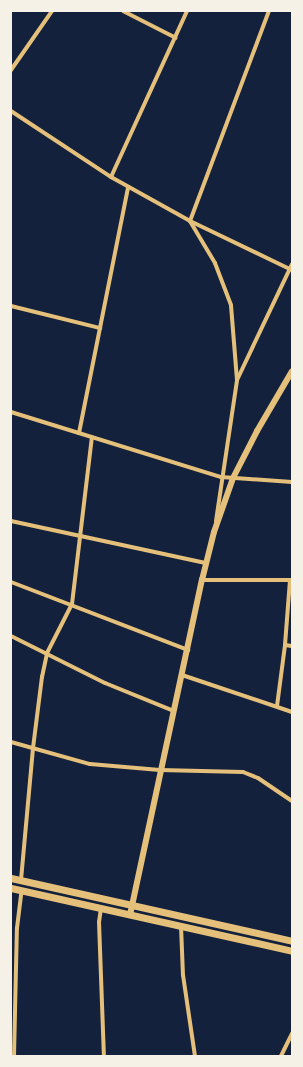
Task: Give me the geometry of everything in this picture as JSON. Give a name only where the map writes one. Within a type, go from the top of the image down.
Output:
[{"type":"highway","points":[[11,878],[292,940]]},
{"type":"highway","points":[[11,888],[292,951]]},
{"type":"main road","points":[[130,915],[160,770],[214,532],[233,478],[257,431],[291,373]]},
{"type":"street","points":[[11,70],[52,11]]},
{"type":"street","points":[[123,11],[176,38]]},
{"type":"street","points":[[111,177],[176,38],[187,11]]},
{"type":"street","points":[[190,220],[269,11]]},
{"type":"street","points":[[11,111],[128,187],[190,220],[291,270]]},
{"type":"street","points":[[79,432],[128,187]]},
{"type":"street","points":[[190,220],[215,263],[231,305],[237,380],[214,532]]},
{"type":"street","points":[[237,380],[291,270],[292,264]]},
{"type":"street","points":[[11,306],[100,328]]},
{"type":"street","points":[[11,412],[79,432],[221,478],[292,482]]},
{"type":"street","points":[[21,880],[33,748],[42,677],[47,653],[72,604],[92,437]]},
{"type":"street","points":[[11,521],[206,563]]},
{"type":"street","points":[[202,580],[291,580],[285,645],[277,706]]},
{"type":"street","points":[[11,582],[72,604],[188,650]]},
{"type":"street","points":[[11,636],[105,683],[174,711]]},
{"type":"street","points":[[285,645],[292,646]]},
{"type":"street","points":[[182,675],[292,712]]},
{"type":"street","points":[[11,742],[90,764],[160,770],[243,772],[258,778],[292,800]]},
{"type":"street","points":[[14,1056],[17,928],[22,890]]},
{"type":"street","points":[[101,908],[99,922],[104,1056]]},
{"type":"street","points":[[181,926],[183,975],[196,1056]]},
{"type":"street","points":[[281,1056],[292,1033]]}]
